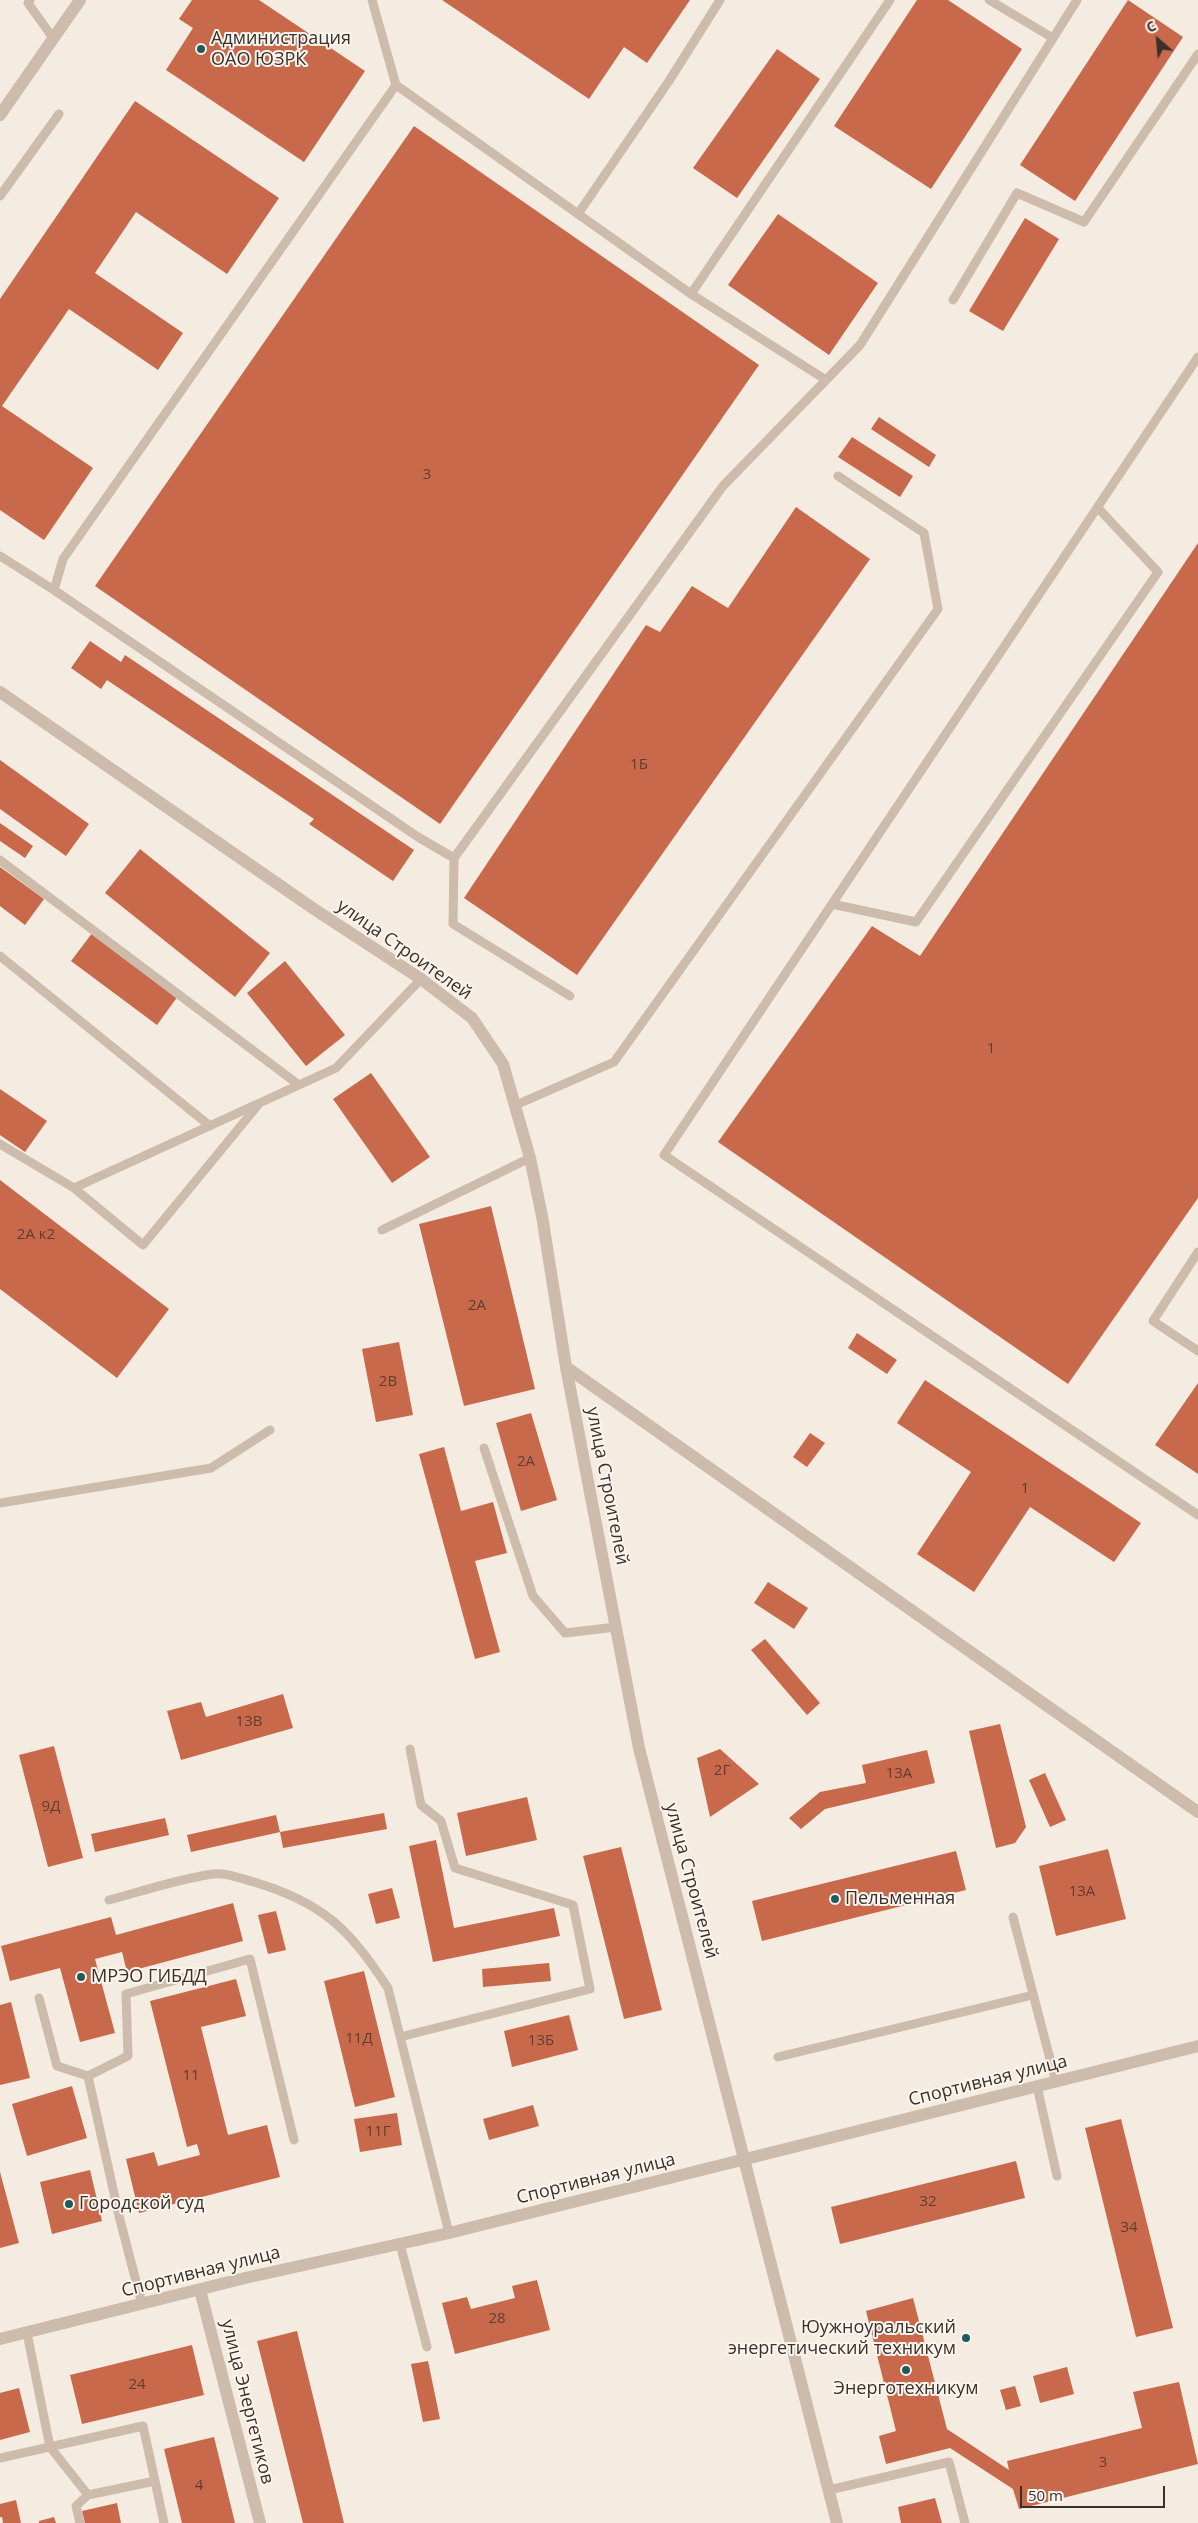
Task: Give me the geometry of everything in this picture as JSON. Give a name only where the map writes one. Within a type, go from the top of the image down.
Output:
[{"type":"street","points":[[0,115],[80,0]]},
{"type":"street","name":"улица Строителей","points":[[0,692],[314,909],[421,979],[472,1018],[503,1064],[530,1158],[542,1216],[566,1367],[638,1748],[837,2523]]},
{"type":"street","points":[[566,1367],[1198,1812]]},
{"type":"street","name":"Спортивная улица","points":[[0,2339],[244,2278],[449,2233],[1198,2046]]},
{"type":"street","name":"улица Энергетиков","points":[[200,2290],[260,2523]]},
{"type":"lane","points":[[30,0],[28,3],[53,38]]},
{"type":"lane","points":[[372,0],[396,85],[691,294],[826,380]]},
{"type":"lane","points":[[578,214],[669,81],[720,0]]},
{"type":"lane","points":[[691,294],[890,0]]},
{"type":"lane","points":[[989,0],[1053,38]]},
{"type":"lane","points":[[570,996],[453,924],[454,858],[722,486],[860,345],[1077,0]]},
{"type":"lane","points":[[953,300],[1017,193],[1084,222],[1198,54]]},
{"type":"lane","points":[[54,590],[63,559],[396,85]]},
{"type":"lane","points":[[1,192],[59,114]]},
{"type":"lane","points":[[1198,357],[664,1155],[1198,1515]]},
{"type":"lane","points":[[516,1106],[614,1062],[938,609],[924,533],[838,476]]},
{"type":"lane","points":[[832,904],[916,922],[1158,572],[1098,508]]},
{"type":"lane","points":[[0,556],[54,590],[418,837],[454,858]]},
{"type":"lane","points":[[0,860],[299,1085]]},
{"type":"lane","points":[[0,956],[210,1126]]},
{"type":"lane","points":[[74,1188],[336,1068],[421,979]]},
{"type":"lane","points":[[0,1144],[74,1188],[143,1246],[259,1103]]},
{"type":"lane","points":[[382,1230],[530,1158]]},
{"type":"lane","points":[[1198,1252],[1153,1320],[1198,1351]]},
{"type":"lane","points":[[0,1503],[211,1468],[270,1430]]},
{"type":"lane","points":[[484,1448],[533,1596],[566,1633],[616,1627]]},
{"type":"lane","points":[[400,2037],[590,1989],[572,1905],[455,1868],[441,1821],[421,1806],[410,1749]]},
{"type":"lane","points":[[109,1900],[215,1873],[258,1883],[303,1900],[340,1925],[368,1958],[388,1988],[449,2233]]},
{"type":"lane","points":[[1013,1916],[1056,2082]]},
{"type":"lane","points":[[39,1998],[57,2066],[88,2076],[128,2056],[126,1994],[250,1959],[294,2140]]},
{"type":"lane","points":[[778,2056],[1033,1995]]},
{"type":"lane","points":[[88,2076],[119,2216],[142,2304]]},
{"type":"lane","points":[[1037,2086],[1057,2176]]},
{"type":"lane","points":[[400,2244],[427,2347]]},
{"type":"lane","points":[[27,2333],[50,2447],[88,2494]]},
{"type":"lane","points":[[0,2458],[143,2426],[164,2523]]},
{"type":"lane","points":[[829,2490],[949,2462],[965,2523]]},
{"type":"lane","points":[[80,2523],[76,2506],[88,2494],[155,2481]]},
{"type":"building","points":[[192,0],[259,0],[365,71],[304,162],[166,70],[193,28],[179,19]]},
{"type":"building","points":[[442,0],[690,0],[647,63],[624,47],[589,99]]},
{"type":"building","points":[[917,0],[948,0],[1022,49],[931,189],[834,126]]},
{"type":"building","points":[[1128,0],[1183,37],[1075,201],[1020,165]]},
{"type":"building","points":[[777,49],[820,79],[737,198],[693,168]]},
{"type":"building","points":[[135,101],[279,198],[227,274],[136,212],[95,273],[183,333],[158,370],[69,309],[2,406],[93,468],[44,540],[0,510],[0,299]]},
{"type":"building","points":[[414,126],[759,365],[440,824],[95,586]]},
{"type":"building","points":[[778,214],[878,283],[829,355],[728,285]]},
{"type":"building","points":[[1025,218],[1059,239],[1003,331],[969,311]]},
{"type":"building","points":[[879,417],[936,455],[929,467],[871,429]]},
{"type":"building","points":[[852,437],[913,476],[900,497],[838,457]]},
{"type":"building","points":[[796,507],[870,559],[577,975],[464,898],[646,625],[660,632],[692,586],[728,608]]},
{"type":"building","points":[[1198,543],[1198,1198],[1068,1384],[718,1142],[872,926],[920,956]]},
{"type":"building","points":[[90,641],[121,662],[125,655],[414,850],[393,881],[309,824],[314,819],[107,680],[101,689],[71,668]]},
{"type":"building","points":[[0,760],[89,824],[66,856],[0,809]]},
{"type":"building","points":[[0,823],[33,846],[25,858],[0,841]]},
{"type":"building","points":[[140,849],[270,953],[235,997],[105,893]]},
{"type":"building","points":[[0,867],[44,899],[25,925],[0,906]]},
{"type":"building","points":[[93,932],[178,996],[157,1025],[71,961]]},
{"type":"building","points":[[285,961],[345,1035],[306,1066],[247,993]]},
{"type":"building","points":[[371,1073],[430,1157],[392,1183],[333,1099]]},
{"type":"building","points":[[0,1089],[47,1121],[25,1152],[0,1135]]},
{"type":"building","points":[[0,1180],[169,1309],[117,1378],[0,1289]]},
{"type":"building","points":[[491,1206],[535,1389],[464,1406],[419,1224]]},
{"type":"building","points":[[857,1333],[897,1360],[887,1374],[848,1348]]},
{"type":"building","points":[[399,1342],[413,1415],[376,1422],[362,1349]]},
{"type":"building","points":[[925,1380],[1141,1523],[1114,1562],[1030,1507],[974,1592],[917,1554],[971,1472],[897,1423]]},
{"type":"building","points":[[1198,1383],[1198,1474],[1155,1445]]},
{"type":"building","points":[[531,1413],[557,1500],[521,1511],[496,1423]]},
{"type":"building","points":[[810,1433],[825,1443],[807,1467],[793,1457]]},
{"type":"building","points":[[444,1447],[461,1511],[493,1502],[507,1553],[475,1561],[500,1652],[475,1659],[419,1454]]},
{"type":"building","points":[[768,1582],[808,1608],[794,1629],[754,1603]]},
{"type":"building","points":[[765,1639],[820,1703],[807,1715],[751,1650]]},
{"type":"building","points":[[283,1694],[293,1728],[181,1760],[167,1711],[201,1702],[206,1717]]},
{"type":"building","points":[[1000,1724],[1026,1827],[1015,1843],[996,1848],[969,1731]]},
{"type":"building","points":[[54,1746],[83,1858],[48,1867],[19,1755]]},
{"type":"building","points":[[720,1749],[759,1784],[710,1817],[697,1758]]},
{"type":"building","points":[[927,1750],[935,1783],[825,1809],[801,1829],[789,1818],[820,1792],[866,1783],[862,1765]]},
{"type":"building","points":[[1045,1773],[1066,1820],[1050,1827],[1029,1780]]},
{"type":"building","points":[[527,1797],[537,1840],[466,1856],[457,1813]]},
{"type":"building","points":[[384,1813],[387,1829],[283,1848],[280,1832]]},
{"type":"building","points":[[276,1815],[280,1832],[191,1852],[187,1835]]},
{"type":"building","points":[[165,1818],[169,1835],[95,1852],[91,1834]]},
{"type":"building","points":[[436,1840],[454,1928],[554,1908],[560,1936],[433,1962],[409,1846]]},
{"type":"building","points":[[621,1847],[662,2010],[624,2019],[583,1856]]},
{"type":"building","points":[[1108,1849],[1126,1919],[1056,1936],[1039,1866]]},
{"type":"building","points":[[956,1851],[966,1890],[762,1941],[752,1901]]},
{"type":"building","points":[[392,1888],[400,1918],[376,1924],[368,1894]]},
{"type":"building","name":"МРЭО ГИБДД","points":[[233,1903],[243,1941],[127,1972],[122,1952],[95,1959],[115,2033],[80,2042],[60,1968],[10,1981],[1,1946],[111,1917],[116,1935]]},
{"type":"building","points":[[276,1911],[286,1950],[268,1954],[258,1915]]},
{"type":"building","points":[[549,1963],[551,1981],[483,1987],[482,1969]]},
{"type":"building","points":[[364,1971],[395,2097],[355,2107],[324,1981]]},
{"type":"building","points":[[236,1979],[246,2016],[201,2027],[228,2135],[267,2125],[280,2177],[139,2213],[126,2159],[154,2152],[158,2166],[200,2155],[197,2144],[187,2147],[150,2001]]},
{"type":"building","points":[[11,2002],[30,2078],[0,2085],[0,2005]]},
{"type":"building","points":[[569,2015],[578,2050],[512,2067],[504,2031]]},
{"type":"building","points":[[72,2086],[87,2138],[27,2156],[12,2104]]},
{"type":"building","points":[[533,2105],[539,2126],[489,2140],[483,2119]]},
{"type":"building","points":[[397,2113],[402,2145],[360,2152],[354,2119]]},
{"type":"building","points":[[1121,2119],[1173,2328],[1136,2337],[1085,2128]]},
{"type":"building","points":[[1016,2161],[1025,2198],[840,2244],[831,2207]]},
{"type":"building","points":[[90,2170],[102,2221],[52,2234],[40,2182]]},
{"type":"building","points":[[0,2172],[19,2243],[0,2248]]},
{"type":"building","points":[[537,2280],[550,2330],[455,2354],[442,2303],[467,2297],[471,2309],[515,2298],[512,2286]]},
{"type":"building","points":[[913,2298],[947,2429],[1009,2470],[1007,2461],[1142,2428],[1133,2392],[1179,2382],[1198,2464],[1019,2509],[1013,2489],[950,2448],[886,2464],[879,2436],[896,2431],[866,2311]]},
{"type":"building","points":[[297,2331],[344,2523],[303,2523],[257,2341]]},
{"type":"building","points":[[192,2345],[204,2395],[82,2424],[70,2375]]},
{"type":"building","points":[[428,2361],[440,2419],[423,2422],[411,2364]]},
{"type":"building","points":[[1067,2367],[1074,2394],[1040,2403],[1033,2376]]},
{"type":"building","points":[[1015,2386],[1021,2406],[1006,2410],[1000,2390]]},
{"type":"building","points":[[19,2388],[30,2432],[0,2440],[0,2393]]},
{"type":"building","points":[[214,2437],[235,2523],[182,2523],[164,2449]]},
{"type":"building","points":[[935,2498],[942,2523],[901,2523],[898,2507]]},
{"type":"building","points":[[16,2500],[21,2523],[3,2523],[2,2517],[0,2517],[0,2504]]},
{"type":"building","points":[[117,2503],[121,2523],[85,2523],[82,2511]]},
{"type":"building","points":[[54,2517],[56,2523],[39,2523],[39,2521]]},
{"type":"place","name":"Администрация ОАО ЮЗРК","points":[[201,49]]},
{"type":"place","name":"Пельменная","points":[[835,1899]]},
{"type":"place","name":"МРЭО ГИБДД","points":[[81,1977]]},
{"type":"place","name":"Городской суд","points":[[69,2204]]},
{"type":"place","name":"Юужноуральский энергетический техникум","points":[[966,2338]]},
{"type":"place","name":"Энерготехникум","points":[[906,2370]]}]
